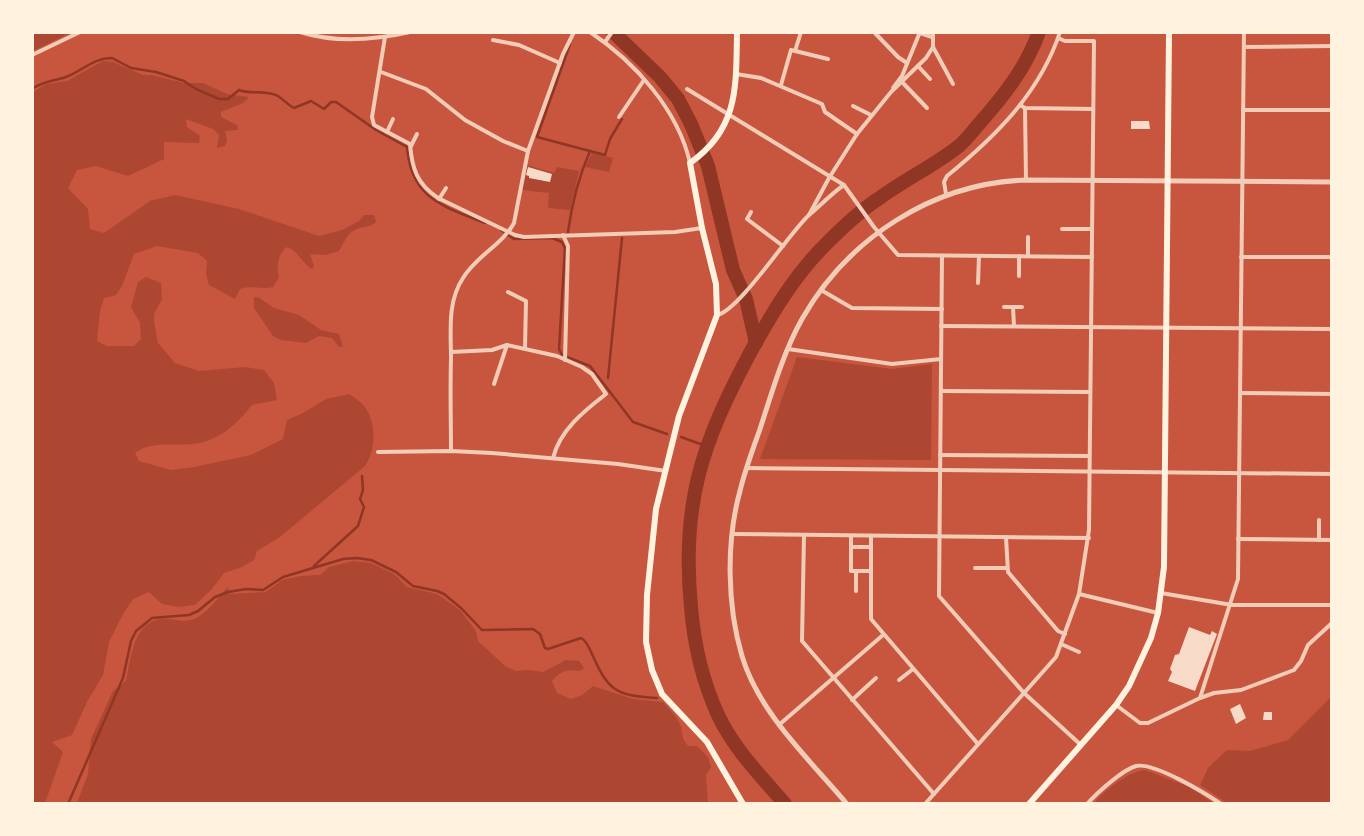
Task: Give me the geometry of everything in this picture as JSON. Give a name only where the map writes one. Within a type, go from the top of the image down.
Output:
[{"type":"main road","points":[[737,32],[736,93],[729,114],[709,149],[690,163],[702,228],[716,284],[717,315],[679,416],[656,509],[647,608],[648,656],[662,694],[707,742],[743,804]]},
{"type":"main road","points":[[1029,804],[1116,705],[1129,686],[1141,662],[1158,613],[1164,567],[1169,32]]},
{"type":"street","points":[[32,55],[80,32]]},
{"type":"street","points":[[300,32],[343,40],[385,37],[410,32]]},
{"type":"street","points":[[451,450],[451,316],[457,288],[473,264],[507,233],[517,214],[528,151],[560,63],[574,32]]},
{"type":"street","points":[[590,32],[604,42],[644,80],[675,122],[687,147],[690,163]]},
{"type":"street","points":[[604,42],[612,32]]},
{"type":"street","points":[[795,51],[801,32]]},
{"type":"street","points":[[874,32],[898,57],[907,63]]},
{"type":"street","points":[[946,194],[944,182],[947,176],[989,140],[1020,105],[1043,70],[1060,32]]},
{"type":"street","points":[[1200,698],[1232,604],[1238,579],[1239,329],[1244,32]]},
{"type":"street","points":[[891,92],[907,63],[920,33],[932,35],[933,47],[953,84]]},
{"type":"street","points":[[385,37],[381,72],[372,117],[374,125],[410,144],[413,168],[418,180],[427,191],[440,199],[460,210],[483,218],[507,233],[524,237],[675,232],[702,228]]},
{"type":"street","points":[[925,804],[1056,657],[1079,594],[1089,538],[1094,41],[1065,41],[1058,38]]},
{"type":"street","points":[[494,40],[519,45],[560,63]]},
{"type":"street","points":[[1244,47],[1332,46]]},
{"type":"street","points":[[809,215],[830,175],[857,134],[891,92],[918,66],[933,47]]},
{"type":"street","points":[[781,85],[791,50],[828,59]]},
{"type":"street","points":[[918,66],[930,79]]},
{"type":"street","points":[[381,72],[426,89],[464,120],[503,141],[528,151]]},
{"type":"street","points":[[736,74],[752,75],[781,85],[791,92],[822,104],[825,112],[857,134]]},
{"type":"street","points":[[620,116],[644,80]]},
{"type":"street","points":[[903,82],[928,108]]},
{"type":"street","points":[[687,88],[844,185],[878,233],[898,255],[1092,257]]},
{"type":"street","points":[[1020,105],[1025,108],[1093,109]]},
{"type":"street","points":[[853,106],[871,116]]},
{"type":"street","points":[[1025,108],[1026,180]]},
{"type":"street","points":[[1243,110],[1332,110]]},
{"type":"street","points":[[387,132],[393,119]]},
{"type":"street","points":[[410,147],[417,134]]},
{"type":"street","points":[[847,804],[780,724],[757,690],[743,658],[735,630],[731,591],[733,534],[739,492],[788,349],[802,318],[821,290],[841,266],[878,233],[913,210],[946,194],[991,182],[1092,180],[1332,182]]},
{"type":"street","points":[[717,315],[728,309],[809,215],[844,185]]},
{"type":"street","points":[[440,199],[446,188]]},
{"type":"street","points":[[751,212],[747,219],[783,246]]},
{"type":"street","points":[[1062,229],[1092,229]]},
{"type":"street","points":[[564,235],[568,246],[565,359]]},
{"type":"street","points":[[1028,237],[1028,256]]},
{"type":"street","points":[[942,256],[939,596],[1024,693],[1081,746]]},
{"type":"street","points":[[978,256],[978,283]]},
{"type":"street","points":[[1019,256],[1019,276]]},
{"type":"street","points":[[1241,257],[1332,257]]},
{"type":"street","points":[[821,290],[852,308],[942,309]]},
{"type":"street","points":[[508,292],[526,301],[525,348]]},
{"type":"street","points":[[1004,307],[1022,307]]},
{"type":"street","points":[[1013,307],[1014,326]]},
{"type":"street","points":[[941,326],[1332,329]]},
{"type":"street","points":[[451,352],[492,350],[507,345],[565,359],[592,374],[606,394],[582,412],[568,428],[555,449],[553,458]]},
{"type":"street","points":[[494,384],[507,345]]},
{"type":"street","points":[[788,349],[892,364],[941,359]]},
{"type":"street","points":[[941,391],[1090,392]]},
{"type":"street","points":[[1240,393],[1332,394]]},
{"type":"street","points":[[378,452],[451,450],[553,458],[666,471]]},
{"type":"street","points":[[940,455],[1090,456]]},
{"type":"street","points":[[747,468],[1332,474]]},
{"type":"street","points":[[1318,520],[1319,540]]},
{"type":"street","points":[[733,534],[1089,538]]},
{"type":"street","points":[[804,535],[802,641],[934,794]]},
{"type":"street","points":[[851,536],[851,571],[871,571]]},
{"type":"street","points":[[871,536],[871,619],[978,744]]},
{"type":"street","points":[[1006,537],[1006,568],[1008,572],[1058,631],[1065,634]]},
{"type":"street","points":[[1238,539],[1332,540]]},
{"type":"street","points":[[851,547],[871,547]]},
{"type":"street","points":[[974,568],[1006,568]]},
{"type":"street","points":[[856,571],[856,591]]},
{"type":"street","points":[[1161,593],[1232,604],[1332,605]]},
{"type":"street","points":[[1079,594],[1158,613]]},
{"type":"street","points":[[1116,705],[1140,723],[1148,723],[1200,698],[1214,693],[1241,690],[1294,670],[1301,661],[1308,645],[1332,623]]},
{"type":"street","points":[[780,724],[883,635]]},
{"type":"street","points":[[1061,644],[1079,652]]},
{"type":"street","points":[[899,680],[913,668]]},
{"type":"street","points":[[852,700],[876,678]]},
{"type":"street","points":[[1087,804],[1100,789],[1136,766],[1148,766],[1190,784],[1220,804]]},
{"type":"shaded area","points":[[33,32],[70,32],[70,33],[33,51]]},
{"type":"shaded area","points":[[103,61],[113,62],[143,75],[152,75],[184,83],[203,83],[227,94],[249,97],[243,103],[221,112],[221,117],[237,125],[238,130],[225,131],[227,140],[225,146],[217,148],[219,135],[213,129],[186,119],[187,127],[200,136],[199,143],[164,142],[164,159],[128,176],[96,166],[77,170],[68,188],[88,209],[90,229],[104,233],[150,201],[175,195],[239,209],[319,236],[342,230],[359,221],[364,215],[374,215],[376,222],[351,232],[339,251],[325,255],[310,254],[314,266],[312,269],[294,251],[287,247],[280,257],[278,265],[279,277],[273,287],[240,289],[235,299],[209,285],[206,274],[207,261],[198,253],[157,246],[134,254],[122,286],[116,295],[104,298],[100,311],[97,341],[107,346],[134,346],[141,339],[140,323],[131,307],[138,282],[146,277],[161,283],[162,299],[154,314],[154,322],[158,343],[175,363],[199,371],[245,367],[264,370],[274,383],[277,400],[252,405],[226,431],[210,440],[192,444],[155,445],[141,449],[135,453],[139,461],[171,470],[251,455],[283,439],[287,420],[326,399],[349,394],[364,406],[371,420],[374,436],[369,459],[365,466],[280,537],[257,551],[254,560],[242,567],[224,573],[212,589],[195,605],[178,607],[162,604],[149,592],[133,599],[109,642],[103,675],[88,700],[72,735],[52,742],[63,752],[45,803],[33,803],[33,92],[46,84],[67,81]]},
{"type":"shaded area","points":[[592,153],[613,158],[609,172],[585,167]]},
{"type":"shaded area","points":[[527,165],[554,173],[557,167],[579,171],[570,210],[548,208],[549,193],[522,190]]},
{"type":"shaded area","points":[[254,297],[258,297],[274,308],[299,315],[321,330],[339,334],[343,347],[339,347],[332,338],[319,336],[306,343],[281,340],[273,336],[254,308]]},
{"type":"shaded area","points":[[797,357],[892,369],[932,364],[931,460],[760,459]]},
{"type":"shaded area","points":[[353,561],[371,563],[394,574],[407,587],[437,594],[460,610],[476,631],[478,641],[505,666],[516,671],[543,672],[566,660],[579,661],[584,668],[580,671],[564,672],[552,681],[557,693],[571,699],[582,695],[593,686],[633,699],[663,702],[678,720],[688,746],[697,746],[708,757],[711,767],[706,775],[708,803],[77,803],[88,774],[91,739],[113,691],[126,681],[136,640],[148,624],[157,620],[184,621],[195,619],[206,611],[228,587],[229,594],[266,592],[282,580],[320,575],[329,567]]},
{"type":"shaded area","points":[[1331,697],[1332,799],[1328,803],[1227,803],[1200,785],[1208,768],[1227,750],[1250,751],[1288,740]]},
{"type":"shaded area","points":[[1145,770],[1190,787],[1213,803],[1093,804],[1117,782],[1138,771]]},
{"type":"building","points":[[1131,121],[1149,121],[1150,129],[1131,129]]},
{"type":"building","points":[[528,167],[552,174],[550,182],[529,178],[526,175]]},
{"type":"building","points":[[1189,627],[1210,635],[1212,631],[1217,634],[1195,691],[1168,681],[1172,672],[1170,669],[1175,655],[1179,654]]},
{"type":"building","points":[[1240,704],[1246,718],[1236,724],[1230,709]]},
{"type":"building","points":[[1264,712],[1272,712],[1272,720],[1263,720]]},
{"type":"waterway","points":[[613,32],[660,77],[678,99],[691,124],[708,166],[733,270],[746,299],[756,343]]},
{"type":"waterway","points":[[785,804],[748,761],[724,727],[707,689],[694,635],[689,570],[689,536],[699,475],[708,445],[733,385],[750,353],[776,309],[805,267],[853,218],[964,141],[996,104],[1021,70],[1039,32]]},
{"type":"waterway","points":[[570,44],[537,137],[605,155],[610,139],[622,119]]},
{"type":"waterway","points":[[32,89],[44,83],[66,77],[93,62],[112,58],[131,68],[156,72],[184,81],[196,89],[219,99],[228,99],[239,90],[273,94],[294,108],[311,101],[324,109],[331,102],[336,102],[376,130],[407,147],[415,178],[422,189],[432,198],[443,205],[485,223]]},
{"type":"waterway","points":[[568,232],[576,191],[590,151]]},
{"type":"waterway","points":[[501,230],[514,239],[552,238],[562,242],[565,248],[559,349],[562,355],[590,366],[633,422],[667,434]]},
{"type":"waterway","points":[[608,378],[622,238]]},
{"type":"waterway","points":[[681,437],[706,446]]},
{"type":"waterway","points":[[314,566],[358,526],[364,507],[360,499],[363,490],[362,476]]},
{"type":"waterway","points":[[68,804],[123,678],[131,641],[136,631],[152,618],[189,615],[198,611],[215,597],[228,592],[246,589],[263,590],[283,577],[343,559],[371,560],[396,572],[413,586],[444,594],[461,608],[482,630],[533,629],[540,634],[545,648],[548,649],[581,638],[588,645],[603,676],[615,689],[631,695],[657,698]]}]
